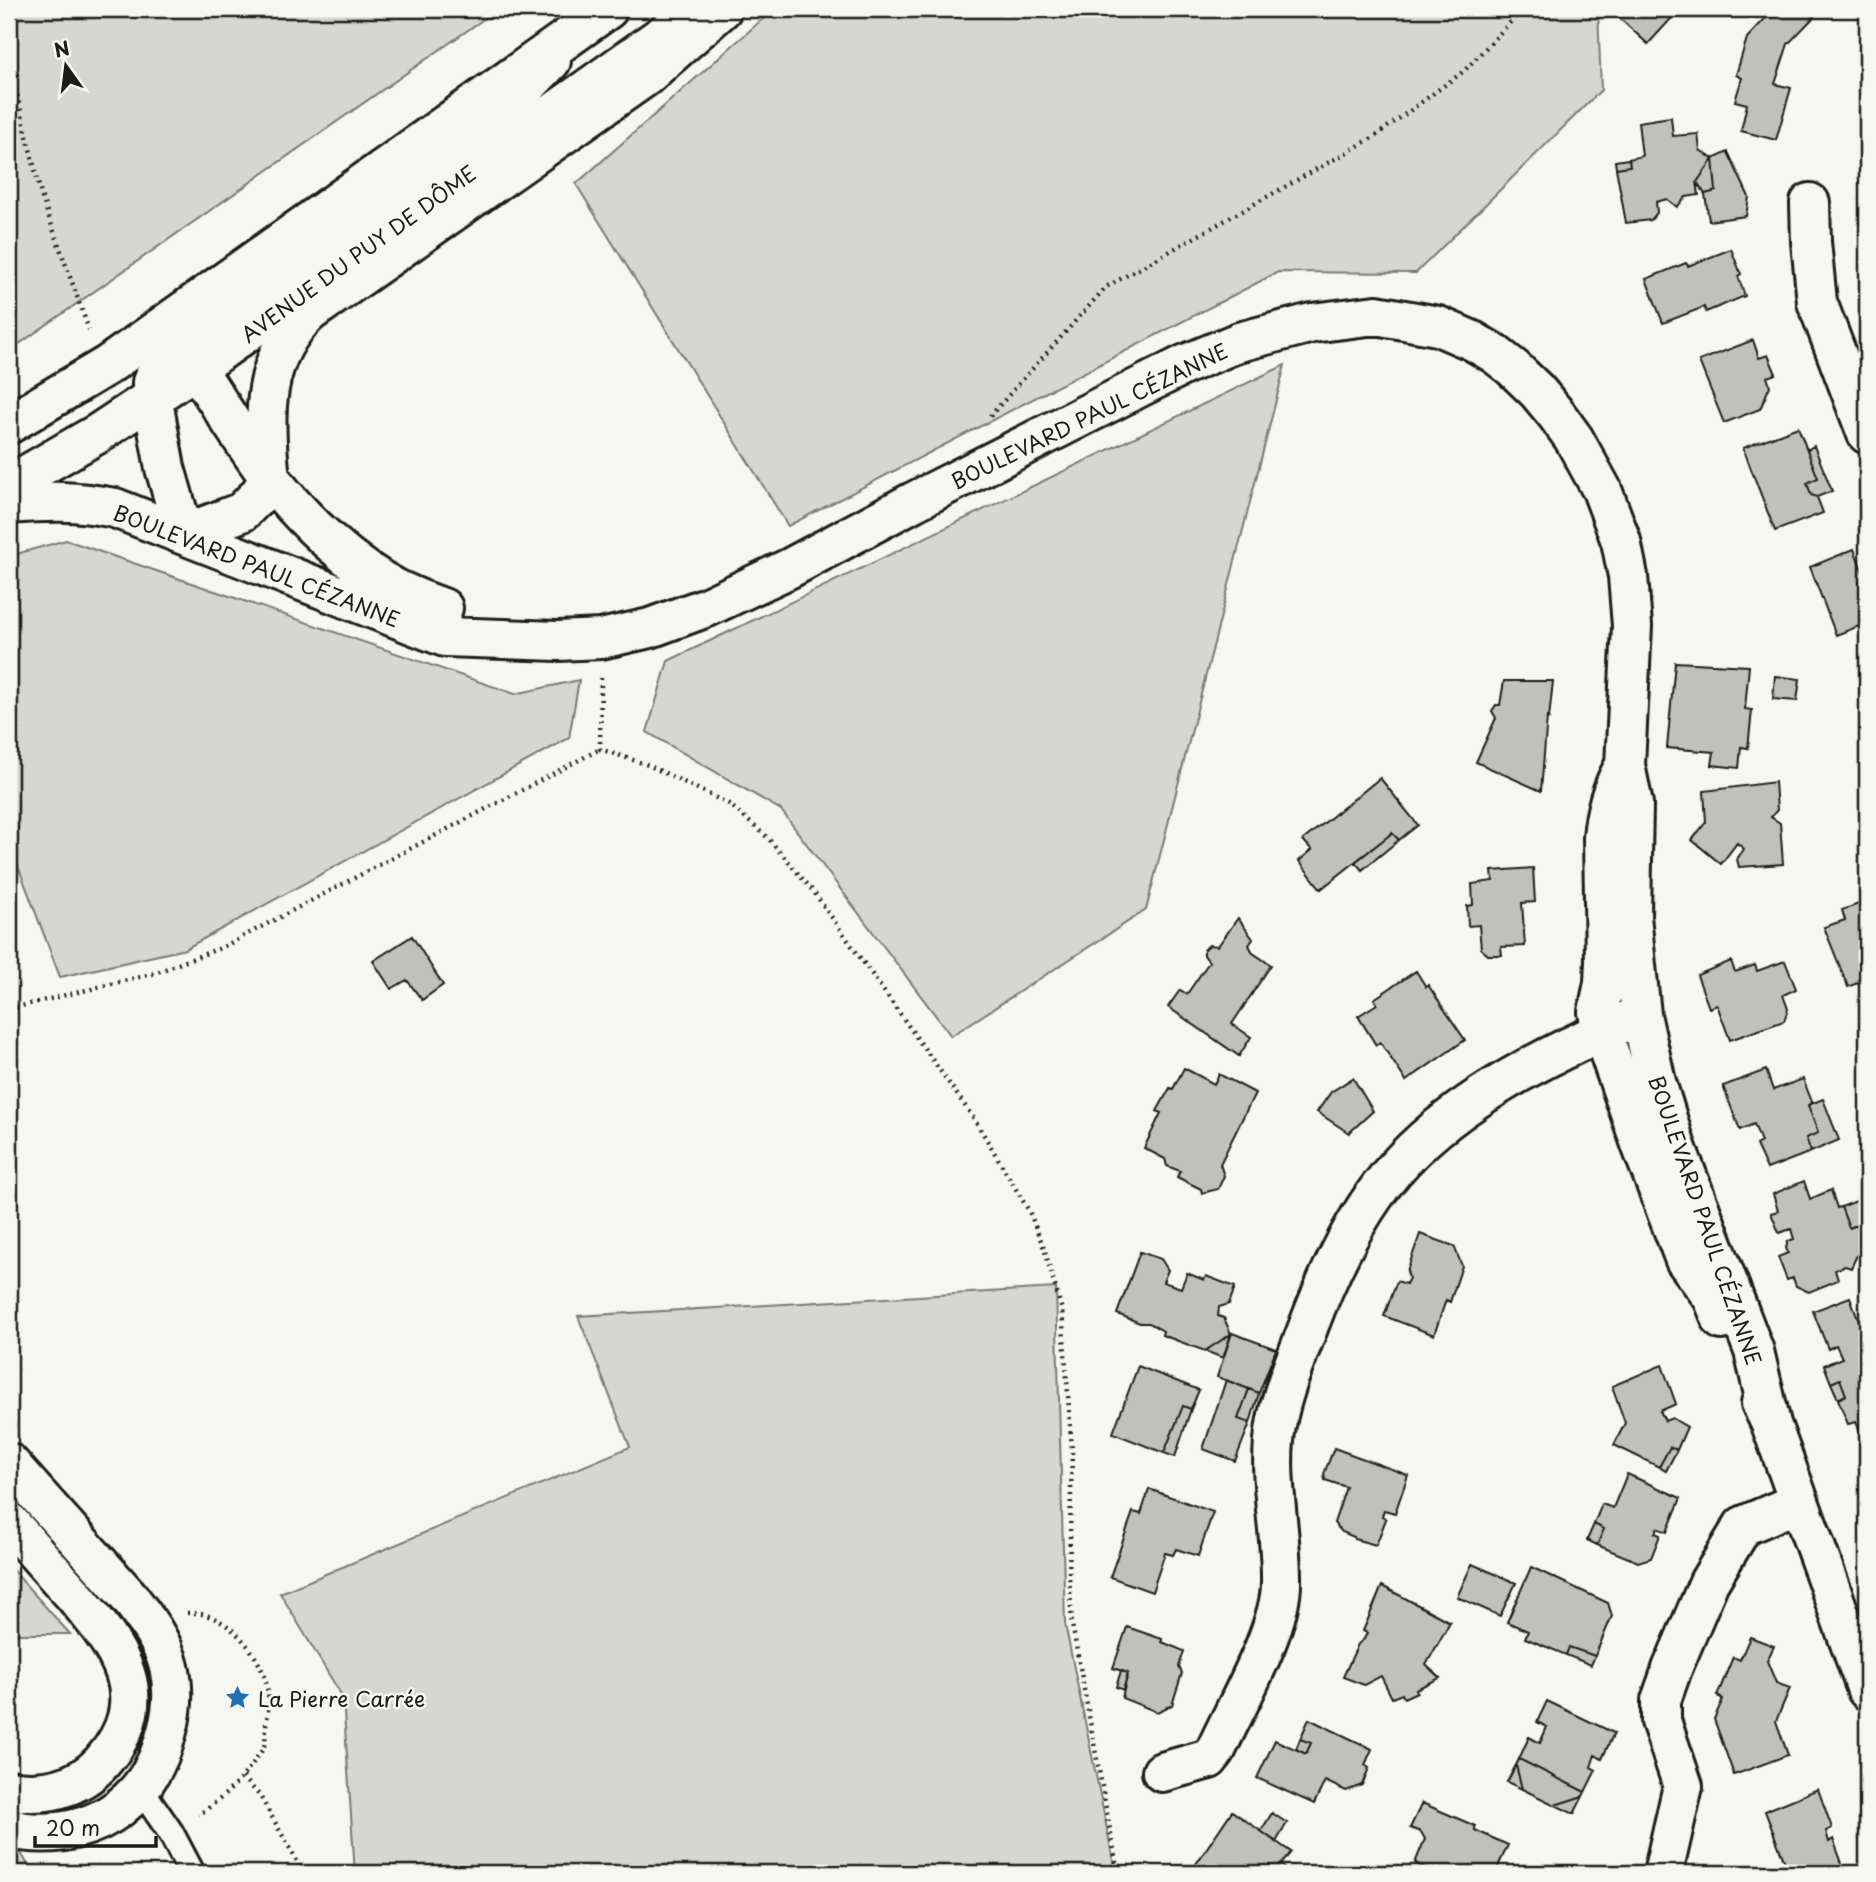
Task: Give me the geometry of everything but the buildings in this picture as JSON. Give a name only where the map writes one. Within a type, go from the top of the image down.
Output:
[{"type":"street","name":"AVENUE DU PUY DE DÔME","points":[[9,485],[97,434],[699,9]]},
{"type":"street","points":[[176,378],[165,468],[184,534],[242,512],[270,478],[266,446],[267,397],[277,357],[295,326],[310,312],[645,76],[722,9]]},
{"type":"street","points":[[52,400],[102,382],[176,378],[446,163],[516,99],[596,18]]},
{"type":"street","points":[[9,424],[108,365],[596,18]]},
{"type":"street","points":[[1810,203],[1817,302],[1867,434]]},
{"type":"street","name":"BOULEVARD PAUL CÉZANNE","points":[[9,504],[80,501],[114,508],[445,637],[558,641],[601,639],[650,628],[719,601],[790,568],[901,508],[1176,369],[1239,342],[1336,318],[1376,315],[1397,317],[1458,333],[1504,361],[1537,391],[1556,414],[1574,439],[1602,490],[1621,541],[1632,626],[1625,765],[1633,804],[1631,916],[1641,1015],[1656,1082],[1675,1144],[1754,1351],[1771,1424]]},
{"type":"street","name":"BOULEVARD PAUL CÉZANNE","points":[[176,378],[304,516],[367,571],[398,590],[454,612],[504,639]]},
{"type":"street","name":"BOULEVARD PAUL CÉZANNE","points":[[1625,765],[1613,786],[1602,838],[1605,961],[1598,1012],[1602,1032],[1685,1260],[1713,1298],[1771,1424],[1858,1651],[1867,1690]]},
{"type":"street","points":[[1162,1772],[1209,1759],[1216,1750],[1274,1625],[1281,1585],[1273,1457],[1276,1424],[1292,1370],[1320,1297],[1351,1233],[1375,1194],[1403,1159],[1450,1119],[1514,1075],[1641,1015]]},
{"type":"street","points":[[9,1463],[146,1619],[169,1665],[172,1685],[172,1706],[160,1757],[141,1789],[113,1812],[80,1827],[43,1834],[9,1829]]},
{"type":"street","points":[[1663,1873],[1683,1786],[1661,1721],[1661,1700],[1672,1669],[1709,1582],[1743,1526],[1799,1502]]},
{"type":"street","points":[[9,1522],[95,1620],[121,1659],[129,1686],[128,1706],[118,1738],[97,1767],[69,1785],[41,1793],[9,1790]]},
{"type":"street","points":[[110,1752],[141,1789]]},
{"type":"lane","points":[[141,1789],[192,1873]]},
{"type":"path","points":[[9,36],[11,9]]},
{"type":"path","points":[[986,420],[1106,287],[1374,137],[1464,71],[1523,9]]},
{"type":"path","points":[[9,61],[41,195],[91,333],[108,365]]},
{"type":"path","points":[[600,749],[601,639]]},
{"type":"path","points":[[9,1009],[152,974],[223,947],[600,749],[648,765],[729,804],[768,838],[813,891],[975,1120],[1030,1211],[1044,1248],[1062,1310],[1072,1451],[1069,1575],[1072,1624],[1118,1873]]},
{"type":"path","points":[[146,1619],[197,1612],[217,1618],[239,1637],[257,1659],[267,1685],[269,1706],[264,1746],[243,1777],[219,1801],[170,1833]]},
{"type":"path","points":[[243,1777],[260,1796],[304,1873]]},
{"type":"shaded area","points":[[9,9],[498,9],[9,351]]},
{"type":"shaded area","points":[[774,9],[1598,9],[1601,90],[1416,273],[1278,272],[788,526],[576,184]]},
{"type":"shaded area","points":[[1285,365],[1146,910],[951,1036],[781,810],[647,732],[668,661]]},
{"type":"shaded area","points":[[66,540],[515,694],[579,680],[569,738],[185,949],[60,977],[9,842],[9,556]]},
{"type":"shaded area","points":[[1056,1288],[1065,1624],[1116,1873],[355,1873],[343,1698],[280,1593],[630,1447],[578,1316]]},
{"type":"shaded area","points":[[9,1566],[70,1634],[9,1634]]},
{"type":"shaded area","points":[[9,1833],[33,1873],[9,1873]]},
{"type":"place","name":"La Pierre Carrée","points":[[238,1698]]}]
